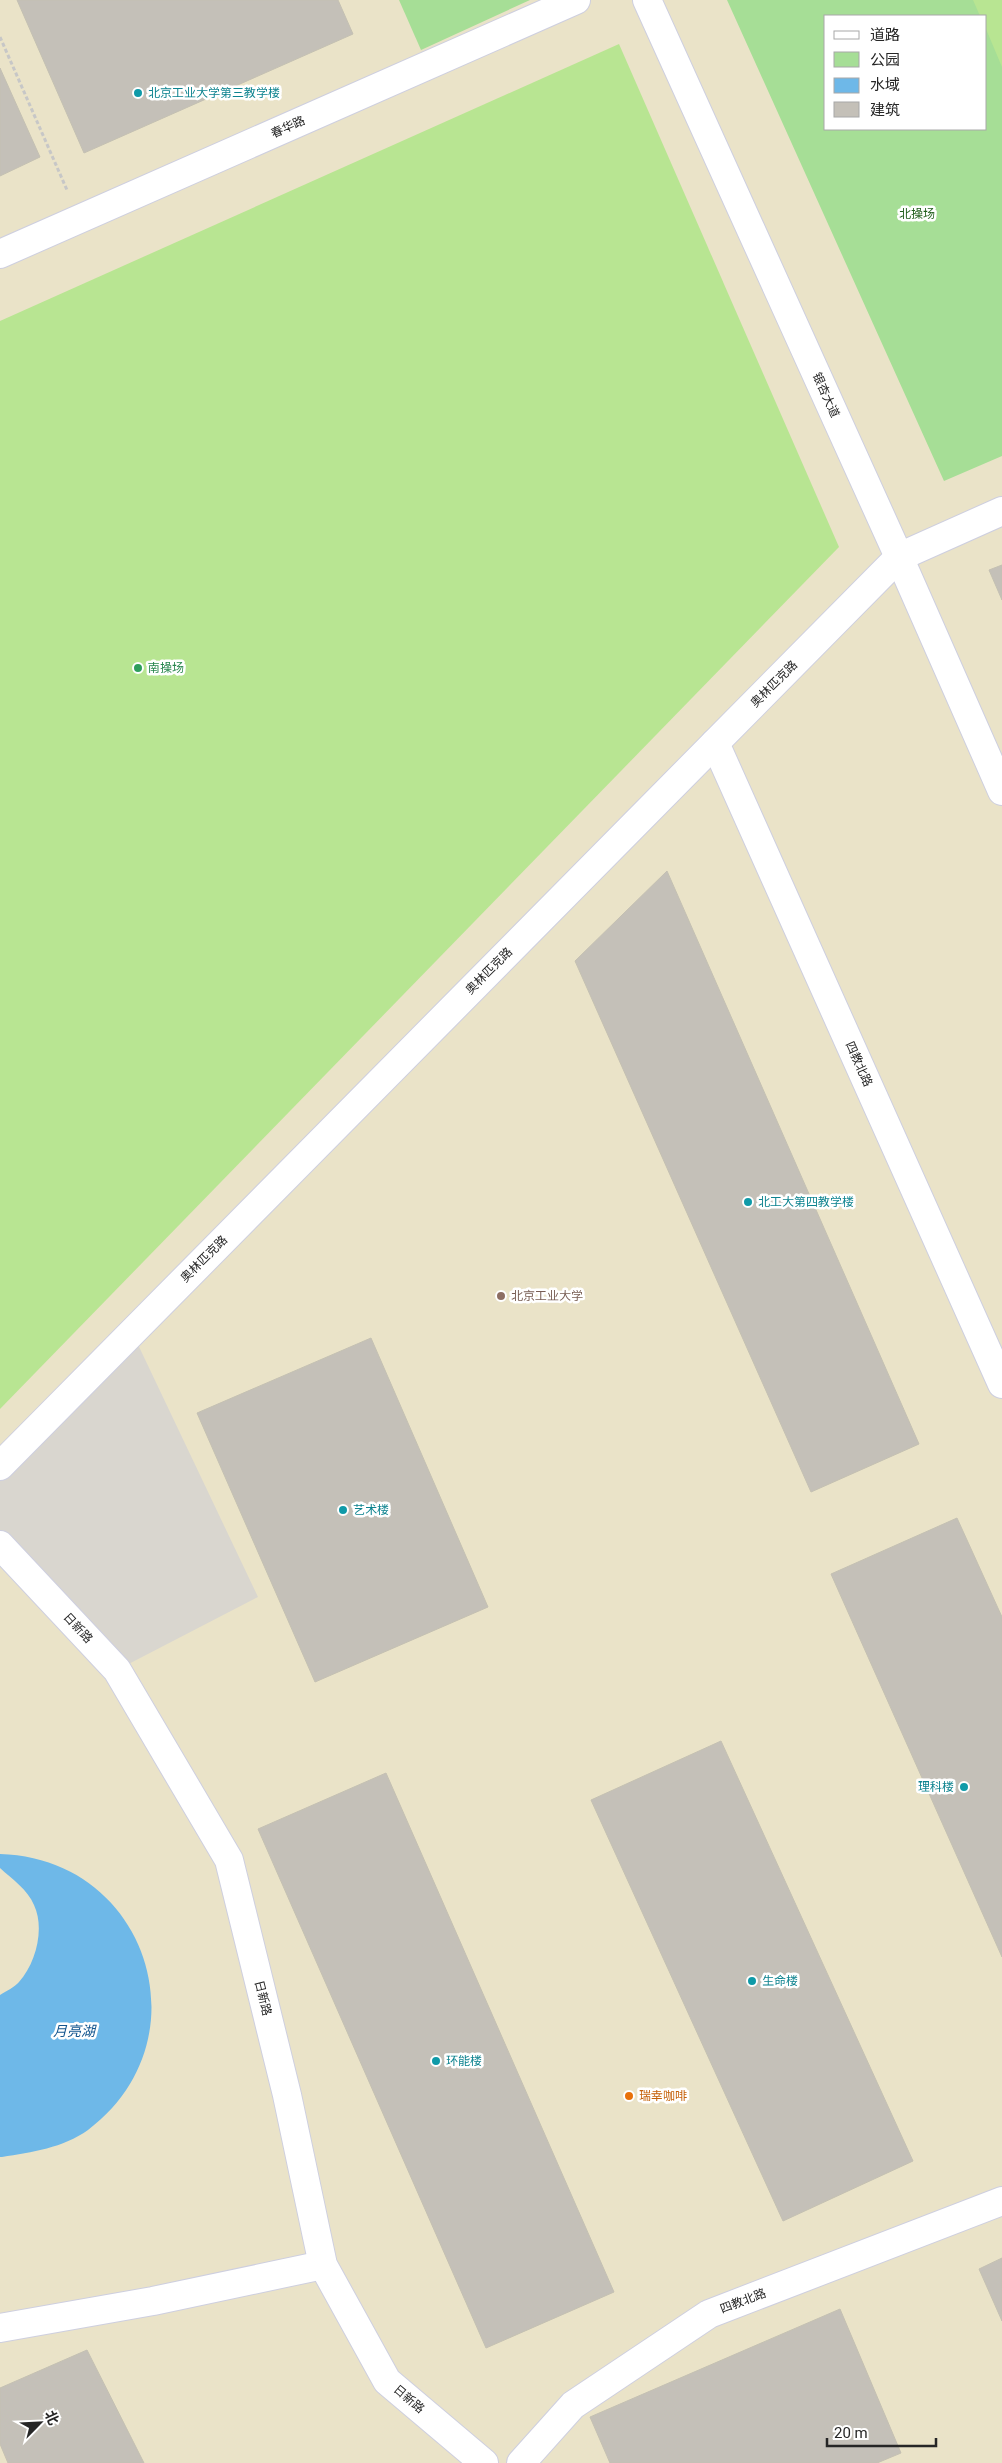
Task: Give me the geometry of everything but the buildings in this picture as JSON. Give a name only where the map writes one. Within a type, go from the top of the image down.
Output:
[{"type":"street","name":"春华路","points":[[0,254],[576,0]]},
{"type":"street","name":"银杏大道","points":[[647,0],[899,557],[1002,791]]},
{"type":"street","name":"奥林匹克路","points":[[0,1466],[899,557],[1002,511]]},
{"type":"street","name":"四教北路","points":[[715,743],[1002,1384]]},
{"type":"street","name":"日新路","points":[[0,1545],[117,1670],[228,1860],[287,2095],[323,2265],[387,2381],[484,2463]]},
{"type":"street","name":"四教北路","points":[[521,2463],[573,2405],[709,2314],[1002,2201]]},
{"type":"street","points":[[0,2328],[153,2301],[323,2265]]},
{"type":"path","points":[[0,37],[80,219]]},
{"type":"shaded area","name":"北京工业大学","points":[[0,0],[1002,0],[1002,2463],[0,2463]]},
{"type":"shaded area","points":[[132,1332],[258,1597],[117,1670],[0,1545],[0,1466]]},
{"type":"green space","points":[[399,0],[530,0],[421,50]]},
{"type":"green space","name":"北操场","points":[[727,0],[1002,0],[1002,456],[944,481]]},
{"type":"green space","points":[[973,0],[1002,0],[1002,67],[987,31],[987,15],[980,15]]},
{"type":"green space","points":[[619,44],[839,547],[0,1409],[0,321]]},
{"type":"water","name":"月亮湖","points":[[0,1854],[51,1863],[93,1886],[124,1919],[144,1960],[151,2004],[145,2049],[124,2092],[88,2130],[58,2145],[2,2157],[0,2157],[0,1995],[17,1984],[30,1965],[37,1945],[39,1924],[34,1905],[28,1894],[0,1868]]},
{"type":"place","name":"北京工业大学第三教学楼","points":[[138,93]]},
{"type":"place","name":"南操场","points":[[138,668]]},
{"type":"place","name":"北工大第四教学楼","points":[[748,1202]]},
{"type":"place","name":"北京工业大学","points":[[501,1296]]},
{"type":"place","name":"艺术楼","points":[[343,1510]]},
{"type":"place","name":"理科楼","points":[[964,1787]]},
{"type":"place","name":"生命楼","points":[[752,1981]]},
{"type":"place","name":"环能楼","points":[[436,2061]]},
{"type":"place","name":"瑞幸咖啡","points":[[629,2096]]}]
